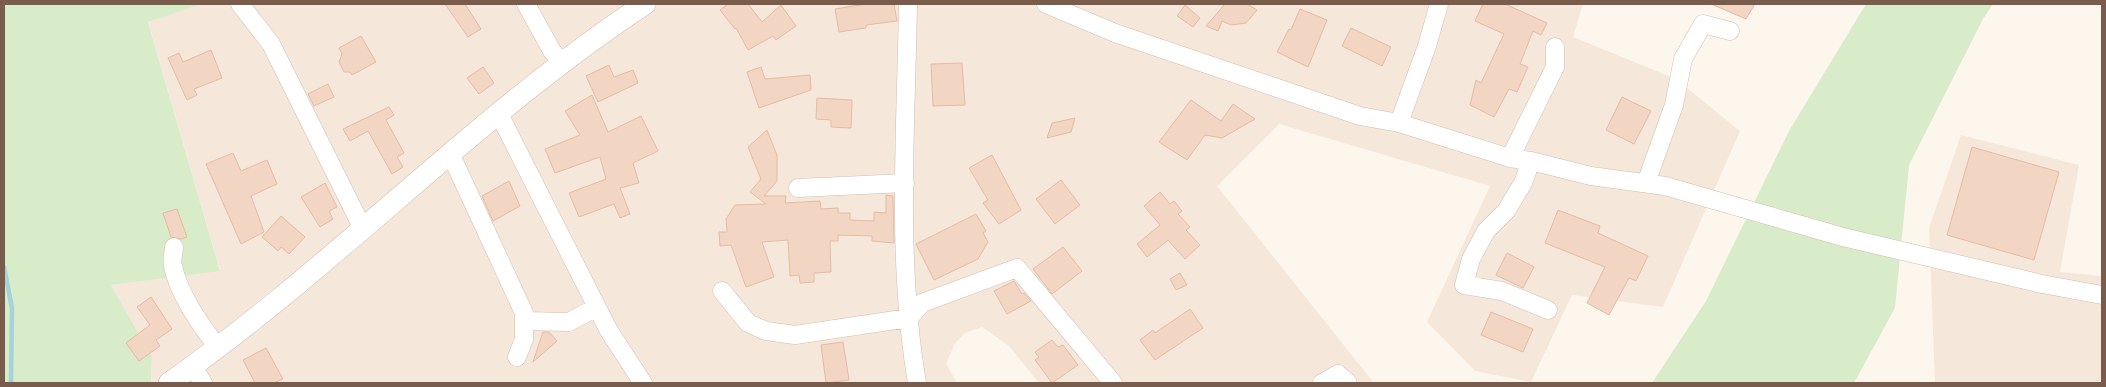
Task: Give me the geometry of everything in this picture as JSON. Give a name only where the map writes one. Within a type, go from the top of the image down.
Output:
[{"type":"street","points":[[240,4],[271,44],[363,229]]},
{"type":"street","points":[[526,4],[552,51],[563,64]]},
{"type":"street","points":[[169,383],[198,375],[219,348],[500,114],[604,31],[645,4]]},
{"type":"street","points":[[908,4],[905,183],[908,318],[917,383]]},
{"type":"street","points":[[1046,4],[1115,33],[1360,116],[1399,123],[1510,158],[1531,160],[1591,176],[1666,186],[1843,236],[2042,284],[2102,295]]},
{"type":"street","points":[[1399,123],[1427,46],[1439,4]]},
{"type":"street","points":[[1646,184],[1674,105],[1683,59],[1694,37],[1703,24],[1730,31]]},
{"type":"street","points":[[1510,158],[1555,67],[1555,47]]},
{"type":"street","points":[[500,114],[609,331],[643,383]]},
{"type":"street","points":[[451,155],[524,313],[524,339],[517,357]]},
{"type":"street","points":[[1531,160],[1523,183],[1506,211],[1486,232],[1471,259],[1464,286],[1502,291],[1548,310]]},
{"type":"street","points":[[798,188],[905,183]]},
{"type":"street","points":[[174,247],[172,265],[180,285],[209,336],[219,348]]},
{"type":"street","points":[[722,292],[748,323],[766,331],[795,335],[908,318],[922,303],[1017,268],[1113,383]]},
{"type":"street","points":[[524,322],[569,322],[597,307]]},
{"type":"street","points":[[1322,383],[1338,374],[1348,383]]},
{"type":"shaded area","points":[[202,4],[1583,4],[1573,37],[1676,79],[1740,131],[1663,307],[1572,295],[1531,382],[1475,371],[1427,322],[1490,186],[1279,124],[1217,186],[1374,383],[1039,383],[1009,346],[982,327],[965,333],[955,343],[946,364],[957,383],[151,383],[152,357],[111,285],[220,270],[148,21]]},
{"type":"shaded area","points":[[1961,135],[2079,165],[2060,272],[2102,276],[2102,383],[1935,383],[1929,228]]},
{"type":"green space","points":[[4,4],[202,4],[148,22],[220,271],[111,285],[152,357],[151,383],[4,383]]},
{"type":"green space","points":[[1866,4],[1993,4],[1983,19],[1909,165],[1895,308],[1854,383],[1652,383],[1706,301],[1789,131]]},
{"type":"building","points":[[445,4],[465,4],[481,29],[468,37]]},
{"type":"building","points":[[728,4],[748,4],[762,22],[781,5],[796,26],[776,40],[773,36],[748,50],[736,28],[720,10]]},
{"type":"building","points":[[866,4],[894,4],[897,21],[866,25],[866,28],[839,32],[835,9]]},
{"type":"building","points":[[1225,4],[1247,4],[1257,10],[1246,23],[1231,25],[1222,21],[1218,31],[1206,26]]},
{"type":"building","points":[[1483,4],[1505,4],[1547,23],[1541,35],[1533,31],[1520,64],[1528,67],[1517,92],[1509,89],[1494,117],[1470,105],[1476,80],[1481,83],[1504,34],[1475,21]]},
{"type":"building","points":[[1711,4],[1755,4],[1746,19]]},
{"type":"building","points":[[1185,5],[1200,18],[1193,27],[1177,16]]},
{"type":"building","points":[[1300,9],[1327,20],[1308,67],[1277,52],[1289,29],[1291,30]]},
{"type":"building","points":[[1351,28],[1391,47],[1382,66],[1342,46]]},
{"type":"building","points":[[361,36],[376,62],[352,75],[350,72],[344,72],[339,62],[342,54],[339,48]]},
{"type":"building","points":[[211,50],[222,78],[194,89],[197,95],[187,100],[168,58],[179,53],[183,62]]},
{"type":"building","points":[[962,63],[965,105],[933,106],[931,64]]},
{"type":"building","points":[[609,65],[614,77],[633,70],[638,83],[598,102],[586,76]]},
{"type":"building","points":[[483,67],[494,83],[479,94],[467,78]]},
{"type":"building","points":[[761,67],[765,79],[810,75],[811,90],[759,108],[747,72]]},
{"type":"building","points":[[328,84],[334,97],[314,106],[308,94]]},
{"type":"building","points":[[592,95],[608,132],[641,116],[658,151],[633,163],[639,183],[620,188],[630,214],[620,218],[614,204],[579,217],[569,193],[606,179],[600,157],[555,173],[545,149],[580,135],[565,111]]},
{"type":"building","points":[[1622,97],[1651,111],[1634,144],[1606,130]]},
{"type":"building","points":[[817,98],[852,100],[851,128],[831,127],[831,120],[816,119]]},
{"type":"building","points":[[1191,100],[1221,121],[1233,104],[1255,119],[1222,138],[1205,135],[1187,160],[1159,142]]},
{"type":"building","points":[[389,107],[394,115],[386,120],[404,153],[397,157],[403,167],[392,174],[368,131],[350,141],[343,129]]},
{"type":"building","points":[[1075,118],[1071,132],[1047,138],[1052,123]]},
{"type":"building","points":[[767,130],[777,155],[777,181],[764,196],[786,196],[785,203],[820,201],[821,209],[838,208],[838,213],[850,213],[850,220],[874,221],[874,212],[886,213],[886,195],[893,196],[894,243],[872,241],[872,236],[838,235],[838,241],[830,241],[831,272],[814,273],[814,282],[800,283],[799,275],[790,276],[788,240],[762,242],[774,277],[746,287],[731,245],[720,246],[719,232],[727,232],[726,219],[735,205],[766,204],[750,192],[761,179],[748,147]]},
{"type":"building","points":[[1972,147],[2059,172],[2034,260],[1947,235]]},
{"type":"building","points":[[233,153],[241,171],[267,160],[277,184],[251,196],[264,232],[241,244],[206,164]]},
{"type":"building","points":[[992,155],[1021,210],[999,224],[983,203],[988,200],[969,168]]},
{"type":"building","points":[[1061,180],[1080,205],[1055,224],[1036,199]]},
{"type":"building","points":[[509,181],[520,206],[493,221],[482,196]]},
{"type":"building","points":[[325,183],[337,207],[329,211],[333,219],[320,227],[301,197]]},
{"type":"building","points":[[1160,192],[1170,204],[1174,201],[1182,211],[1178,214],[1190,227],[1186,230],[1200,245],[1185,259],[1168,240],[1147,257],[1137,244],[1160,225],[1144,206]]},
{"type":"building","points":[[177,209],[187,237],[181,239],[171,237],[163,213]]},
{"type":"building","points":[[1558,210],[1600,226],[1598,233],[1648,256],[1636,281],[1629,278],[1609,315],[1587,303],[1605,267],[1545,243]]},
{"type":"building","points":[[976,214],[986,231],[983,233],[988,242],[978,259],[934,280],[916,244]]},
{"type":"building","points":[[281,216],[305,237],[289,254],[281,247],[278,251],[262,237]]},
{"type":"building","points":[[1063,247],[1082,271],[1052,294],[1033,269]]},
{"type":"building","points":[[1507,253],[1534,267],[1523,288],[1496,275]]},
{"type":"building","points":[[1180,273],[1187,285],[1176,290],[1170,279]]},
{"type":"building","points":[[1014,281],[1022,294],[1024,293],[1031,301],[1007,314],[994,291]]},
{"type":"building","points":[[151,297],[172,329],[156,340],[160,346],[139,361],[126,343],[150,325],[137,307]]},
{"type":"building","points":[[1190,309],[1203,328],[1155,360],[1140,340],[1153,330],[1155,333]]},
{"type":"building","points":[[1491,312],[1533,329],[1523,352],[1481,335]]},
{"type":"building","points":[[543,332],[549,332],[557,341],[533,362]]},
{"type":"building","points":[[1052,340],[1058,347],[1063,345],[1078,365],[1052,383],[1035,360],[1039,357],[1035,352]]},
{"type":"building","points":[[843,342],[849,380],[826,383],[821,345]]},
{"type":"building","points":[[266,348],[283,379],[274,383],[255,383],[243,360]]},
{"type":"waterway","points":[[4,267],[12,308],[11,383]]}]
